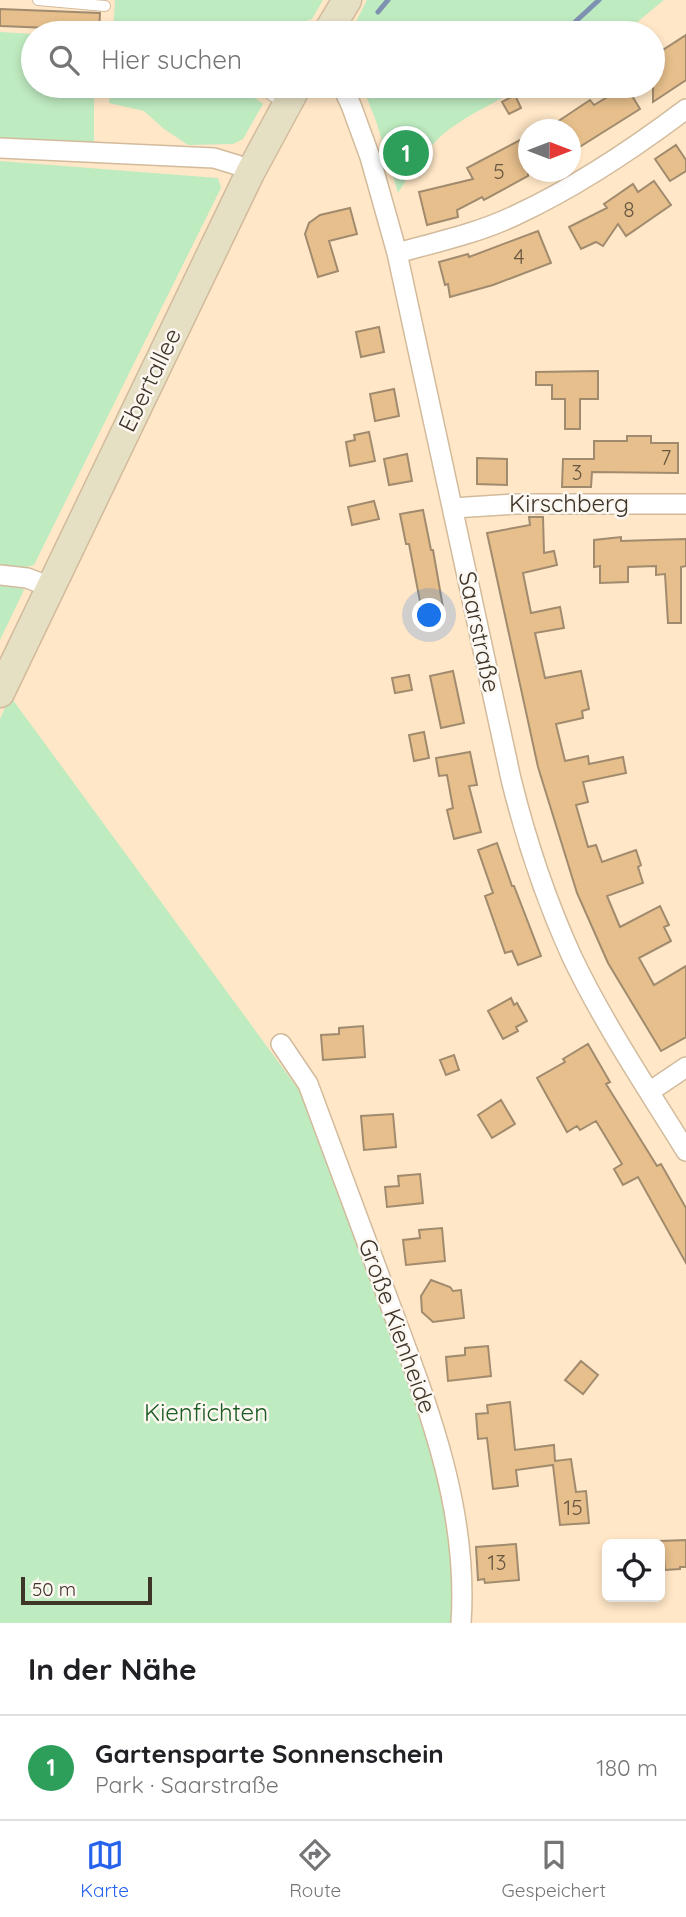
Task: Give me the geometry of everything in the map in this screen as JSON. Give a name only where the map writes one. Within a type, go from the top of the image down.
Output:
[{"type":"street","points":[[334,21],[347,0]]},
{"type":"street","name":"Ebertallee","points":[[0,693],[250,173],[281,98]]},
{"type":"street","name":"Saarstraße","points":[[348,98],[370,157],[397,253],[508,768],[526,837],[573,958],[606,1019],[686,1151]]},
{"type":"street","points":[[397,253],[465,234],[515,215],[638,145],[686,109]]},
{"type":"street","points":[[0,148],[214,158],[237,165],[250,173]]},
{"type":"street","name":"Kirschberg","points":[[453,508],[516,504],[686,504]]},
{"type":"street","points":[[0,575],[27,578],[51,587]]},
{"type":"street","name":"Große Kienheide","points":[[281,1044],[308,1084],[415,1371],[445,1461],[458,1527],[461,1623]]},
{"type":"street","points":[[649,1092],[686,1067]]},
{"type":"lane","points":[[38,0],[105,6]]},
{"type":"green space","points":[[115,0],[323,0],[312,19],[306,21],[114,21]]},
{"type":"green space","points":[[367,0],[664,0],[639,21],[356,21]]},
{"type":"green space","points":[[0,32],[21,33],[21,98],[94,98],[94,147],[0,140]]},
{"type":"green space","points":[[109,98],[255,98],[263,104],[243,139],[233,144],[188,145],[144,111],[109,103]]},
{"type":"green space","points":[[367,98],[504,98],[471,115],[441,136],[423,156],[398,193]]},
{"type":"green space","points":[[0,161],[218,178],[221,188],[34,565],[18,569],[0,567]]},
{"type":"green space","points":[[0,584],[16,585],[24,590],[0,640]]},
{"type":"green space","name":"Kienfichten","points":[[10,696],[310,1105],[408,1366],[455,1527],[451,1623],[0,1623],[0,719]]},
{"type":"building","points":[[0,9],[100,13],[100,21],[21,21],[21,27],[0,26]]},
{"type":"building","points":[[686,35],[686,80],[665,94],[665,49]]},
{"type":"building","points":[[516,98],[521,108],[509,114],[502,102]]},
{"type":"building","points":[[606,98],[633,98],[640,109],[581,146],[581,119],[562,119],[590,100],[594,105]]},
{"type":"building","points":[[518,141],[518,181],[484,200],[482,197],[457,210],[458,217],[427,225],[419,192],[473,179],[467,168]]},
{"type":"building","points":[[676,145],[686,160],[686,171],[670,181],[655,159]]},
{"type":"building","points":[[654,181],[671,205],[626,236],[618,224],[603,246],[596,242],[581,249],[569,227],[607,208],[604,204],[633,184],[638,192]]},
{"type":"building","points":[[350,208],[357,234],[329,241],[338,271],[318,277],[305,234],[309,223],[320,215]]},
{"type":"building","points":[[538,231],[551,263],[493,285],[450,297],[439,262],[468,254],[469,257]]},
{"type":"building","points":[[379,327],[384,352],[361,357],[356,332]]},
{"type":"building","points":[[598,371],[598,399],[580,399],[580,429],[565,429],[565,399],[552,399],[552,385],[536,385],[536,372]]},
{"type":"building","points":[[394,389],[399,416],[375,421],[370,394]]},
{"type":"building","points":[[369,432],[375,461],[350,466],[346,442],[355,440],[354,435]]},
{"type":"building","points":[[627,436],[651,436],[651,443],[678,443],[678,473],[592,472],[591,487],[562,487],[563,459],[594,459],[594,441],[627,441]]},
{"type":"building","points":[[407,454],[412,481],[389,485],[384,459]]},
{"type":"building","points":[[477,458],[507,459],[507,485],[477,484]]},
{"type":"building","points":[[374,501],[379,519],[352,525],[348,507]]},
{"type":"building","points":[[423,510],[444,613],[423,617],[409,544],[406,544],[400,514]]},
{"type":"building","points":[[529,517],[543,517],[544,553],[554,551],[557,565],[523,573],[531,613],[560,607],[564,628],[535,633],[545,678],[581,671],[589,709],[582,711],[583,718],[556,724],[565,761],[588,756],[589,764],[623,757],[626,773],[583,782],[588,802],[576,805],[588,847],[596,845],[602,862],[636,850],[643,883],[607,896],[620,927],[660,906],[669,925],[664,927],[671,941],[639,958],[654,985],[686,966],[686,1037],[661,1051],[608,963],[577,893],[538,767],[487,533],[530,525]]},
{"type":"building","points":[[621,537],[621,541],[686,539],[686,566],[681,567],[681,623],[668,623],[665,574],[656,575],[656,566],[628,567],[628,582],[600,583],[600,566],[594,567],[594,540]]},
{"type":"building","points":[[453,671],[464,723],[441,728],[430,676]]},
{"type":"building","points":[[409,675],[412,690],[395,693],[392,678]]},
{"type":"building","points":[[424,732],[429,758],[414,761],[409,735]]},
{"type":"building","points":[[470,752],[477,785],[469,786],[481,832],[454,839],[447,810],[453,808],[447,775],[439,776],[436,758]]},
{"type":"building","points":[[497,843],[541,956],[518,965],[512,951],[505,953],[485,896],[493,893],[478,850]]},
{"type":"building","points":[[511,998],[527,1021],[516,1027],[518,1031],[503,1039],[488,1011]]},
{"type":"building","points":[[363,1026],[365,1057],[323,1060],[321,1035],[339,1034],[339,1028]]},
{"type":"building","points":[[588,1044],[610,1082],[606,1084],[657,1166],[661,1164],[686,1208],[686,1263],[638,1177],[623,1185],[614,1169],[622,1164],[596,1121],[580,1130],[577,1126],[567,1132],[537,1078],[565,1062],[563,1059]]},
{"type":"building","points":[[454,1055],[459,1070],[446,1075],[440,1060]]},
{"type":"building","points":[[501,1100],[515,1124],[492,1138],[478,1115]]},
{"type":"building","points":[[393,1114],[396,1147],[364,1150],[361,1116]]},
{"type":"building","points":[[420,1174],[423,1203],[387,1207],[385,1187],[399,1186],[398,1176]]},
{"type":"building","points":[[442,1228],[445,1261],[406,1265],[403,1240],[420,1238],[419,1230]]},
{"type":"building","points":[[431,1280],[450,1287],[453,1291],[461,1290],[464,1318],[433,1322],[422,1312],[421,1296]]},
{"type":"building","points":[[488,1346],[491,1376],[448,1381],[446,1357],[465,1355],[465,1348]]},
{"type":"building","points":[[581,1361],[598,1375],[583,1394],[565,1380]]},
{"type":"building","points":[[510,1402],[515,1450],[554,1445],[555,1461],[571,1459],[576,1492],[586,1491],[589,1523],[560,1525],[553,1465],[516,1470],[518,1486],[493,1489],[487,1438],[478,1439],[476,1414],[488,1413],[487,1405]]},
{"type":"building","points":[[686,1540],[686,1567],[665,1570],[665,1541]]},
{"type":"building","points":[[516,1544],[519,1580],[485,1583],[484,1579],[478,1580],[476,1547]]},
{"type":"waterway","points":[[378,12],[388,0]]},
{"type":"waterway","points":[[576,21],[599,0]]},
{"type":"place","name":"Gartensparte Sonnenschein","points":[[406,153]]}]
